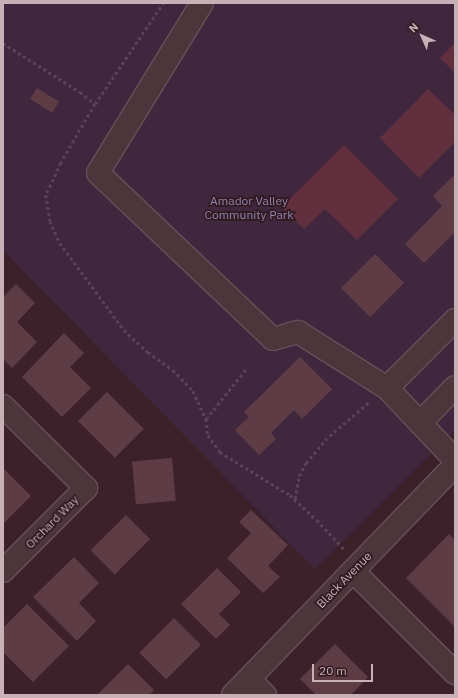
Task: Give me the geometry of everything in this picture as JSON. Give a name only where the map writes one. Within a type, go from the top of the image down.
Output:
[{"type":"street","points":[[202,3],[98,173],[273,340],[298,332],[381,392],[420,423],[455,460]]},
{"type":"street","points":[[381,392],[455,320]]},
{"type":"street","points":[[420,423],[455,388]]},
{"type":"street","name":"Orchard Way","points":[[3,406],[86,488],[3,571]]},
{"type":"street","name":"Black Avenue","points":[[233,695],[455,466]]},
{"type":"street","points":[[356,568],[455,674]]},
{"type":"street","points":[[249,679],[265,695]]},
{"type":"path","points":[[163,3],[95,104],[61,163],[46,195],[50,221],[60,243],[116,319],[143,348],[173,370],[193,391],[206,419],[208,435],[220,452],[295,500],[317,520],[356,568]]},
{"type":"path","points":[[3,43],[80,92],[95,104]]},
{"type":"path","points":[[206,419],[246,369]]},
{"type":"path","points":[[295,500],[298,476],[325,440],[381,392]]},
{"type":"green space","name":"Amador Valley Community Park","points":[[3,3],[455,3],[455,430],[315,569],[3,250]]},
{"type":"shaded area","points":[[455,43],[455,73],[440,58]]},
{"type":"shaded area","points":[[428,89],[455,115],[455,142],[419,178],[380,138]]},
{"type":"shaded area","points":[[344,145],[398,199],[357,240],[325,209],[304,229],[282,207]]},
{"type":"building","points":[[37,88],[59,102],[52,113],[30,99]]},
{"type":"building","points":[[455,174],[455,232],[424,263],[405,244],[442,206],[433,196]]},
{"type":"building","points":[[375,254],[404,283],[370,317],[341,288]]},
{"type":"building","points":[[16,284],[35,303],[17,322],[37,342],[12,368],[3,359],[3,297]]},
{"type":"building","points":[[64,333],[84,353],[70,367],[91,388],[62,417],[22,377]]},
{"type":"building","points":[[300,357],[332,389],[302,419],[294,410],[271,433],[276,439],[259,455],[235,430],[249,417],[244,412]]},
{"type":"building","points":[[107,392],[144,429],[115,458],[78,421]]},
{"type":"building","points":[[172,458],[176,501],[136,504],[132,461]]},
{"type":"building","points":[[3,468],[31,496],[3,524]]},
{"type":"building","points":[[251,510],[288,545],[268,566],[280,577],[263,593],[227,558],[251,533],[239,522]]},
{"type":"building","points":[[126,515],[150,539],[115,574],[91,550]]},
{"type":"building","points":[[449,534],[455,540],[455,627],[406,578]]},
{"type":"building","points":[[74,557],[99,583],[79,603],[96,621],[77,641],[33,597]]},
{"type":"building","points":[[217,568],[241,592],[219,614],[230,625],[216,639],[181,604]]},
{"type":"building","points":[[27,604],[69,646],[33,682],[3,652],[3,628]]},
{"type":"building","points":[[174,618],[201,645],[166,680],[139,653]]},
{"type":"building","points":[[335,644],[368,677],[351,695],[316,695],[300,679]]},
{"type":"building","points":[[128,664],[154,690],[149,695],[97,695]]}]
